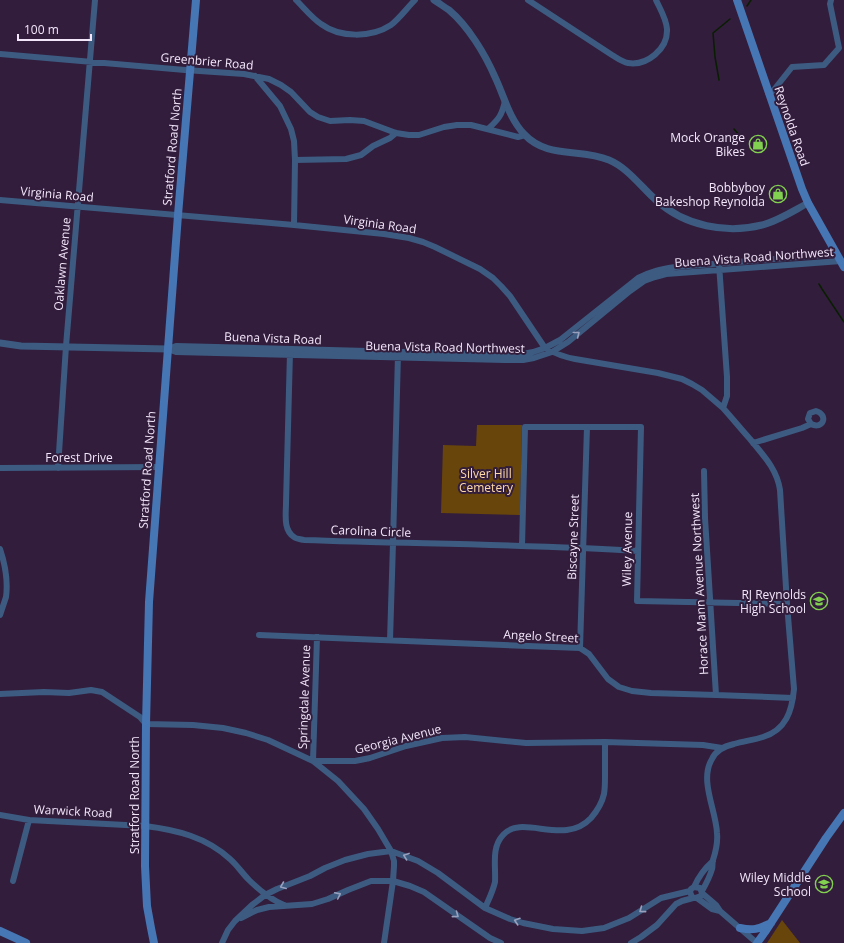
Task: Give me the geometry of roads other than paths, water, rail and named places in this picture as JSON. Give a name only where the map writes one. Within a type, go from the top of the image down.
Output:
[{"type":"main road","name":"Stratford Road North","points":[[154,943],[146,898],[145,866],[149,603],[178,215],[196,0]]},
{"type":"main road","name":"Reynolda Road","points":[[737,0],[795,172],[808,203],[840,261]]},
{"type":"main road","points":[[757,943],[844,813]]},
{"type":"main road","points":[[740,928],[756,930],[771,922]]},
{"type":"main road","points":[[0,931],[26,943]]},
{"type":"street","name":"Oaklawn Avenue","points":[[58,468],[66,346],[95,0]]},
{"type":"street","points":[[296,0],[321,24],[335,31],[364,35],[377,32],[391,25],[414,0]]},
{"type":"street","points":[[434,0],[449,11],[460,22],[482,50],[516,124],[525,135],[537,144],[549,149],[588,154],[610,160],[622,167],[662,206],[682,218],[702,225],[727,229],[740,229],[762,225],[782,217],[808,203]]},
{"type":"street","points":[[528,0],[616,58],[625,62],[636,63],[649,59],[656,54],[666,39],[666,22],[656,0]]},
{"type":"street","points":[[768,93],[773,91],[792,67],[824,65],[838,48],[830,4],[831,0]]},
{"type":"street","name":"Greenbrier Road","points":[[0,54],[255,76],[269,79],[281,85],[291,92],[310,112],[318,117],[330,121],[364,121],[396,133],[418,135],[444,127],[471,125],[518,137],[525,135]]},
{"type":"street","points":[[255,76],[280,106],[291,129],[294,141],[295,160],[294,225]]},
{"type":"street","points":[[488,129],[498,121],[503,113],[505,101]]},
{"type":"street","points":[[295,160],[346,159],[354,157],[361,155],[373,146],[390,138],[396,133]]},
{"type":"street","name":"Virginia Road","points":[[0,200],[294,225],[400,236],[423,242],[480,269],[497,282],[510,296],[545,348],[552,352],[575,359],[658,373],[682,379],[702,390],[723,408],[753,443],[768,462],[778,481],[780,490],[793,678],[793,698],[788,717],[776,731],[763,737],[722,748]]},
{"type":"street","name":"Buena Vista Road Northwest","points":[[545,348],[560,340],[638,278],[650,272],[669,268],[840,261]]},
{"type":"street","points":[[719,267],[727,377],[727,396],[723,408]]},
{"type":"street","name":"Buena Vista Road Northwest","points":[[398,355],[516,360],[534,358],[552,352],[568,342],[644,281],[666,274],[719,267]]},
{"type":"street","name":"Buena Vista Road","points":[[0,343],[22,346],[168,349],[176,346],[290,352],[398,355],[518,354],[533,352],[545,348]]},
{"type":"street","name":"Carolina Circle","points":[[290,352],[286,523],[289,532],[295,538],[304,540],[584,548],[638,551]]},
{"type":"street","points":[[390,640],[398,355]]},
{"type":"street","points":[[753,443],[802,428],[810,424]]},
{"type":"street","points":[[522,546],[525,427],[587,427]]},
{"type":"street","name":"Biscayne Street","points":[[580,648],[587,427]]},
{"type":"street","name":"Wiley Avenue","points":[[587,427],[641,427],[637,601],[787,604]]},
{"type":"street","name":"Forest Drive","points":[[0,468],[159,467]]},
{"type":"street","name":"Horace Mann Avenue Northwest","points":[[704,471],[705,518],[716,695]]},
{"type":"street","points":[[0,549],[4,564],[6,589],[0,615]]},
{"type":"street","points":[[259,635],[317,637]]},
{"type":"street","name":"Springdale Avenue","points":[[384,943],[393,881],[394,861],[391,851],[364,809],[338,781],[313,761],[317,637],[390,640]]},
{"type":"street","name":"Angelo Street","points":[[390,640],[580,648],[589,654],[608,679],[619,687],[632,691],[793,698]]},
{"type":"street","points":[[0,694],[97,690],[140,717],[146,724]]},
{"type":"street","name":"Georgia Avenue","points":[[146,724],[223,728],[246,733],[268,740],[313,761],[355,761],[370,758],[406,746],[442,738],[465,737],[526,743],[605,742],[702,745],[722,748]]},
{"type":"street","points":[[485,908],[492,893],[497,846],[503,834],[510,829],[521,826],[554,831],[565,830],[586,823],[596,813],[605,793],[605,742]]},
{"type":"street","points":[[631,943],[657,925],[676,904],[682,900],[700,896],[705,886],[713,867],[717,834],[707,774],[708,766],[711,760],[722,748]]},
{"type":"street","name":"Warwick Road","points":[[0,815],[29,820],[145,826],[164,828],[187,834],[208,842],[221,851],[249,881],[265,895],[286,906]]},
{"type":"street","points":[[13,881],[29,820]]},
{"type":"street","points":[[222,943],[228,930],[235,921],[265,895],[345,860],[368,854],[391,851],[418,861],[438,873],[485,908],[510,919],[540,927],[566,931],[582,931],[604,928],[636,914],[660,898],[700,888],[702,892],[716,904],[720,911],[757,943]]},
{"type":"street","points":[[713,861],[708,865],[697,881],[692,889],[691,896],[712,909],[720,911]]},
{"type":"street","points":[[235,921],[269,906],[312,904],[328,900],[348,890],[371,882],[393,881],[424,892],[490,938],[501,943]]},
{"type":"street","points":[[660,898],[667,900],[670,904],[669,911]]},
{"type":"waterway","points":[[747,6],[751,0]]},
{"type":"waterway","points":[[719,80],[713,33],[730,19]]},
{"type":"waterway","points":[[734,129],[740,136]]},
{"type":"waterway","points":[[819,284],[844,322]]},
{"type":"place","name":"Mock Orange Bikes","points":[[758,144]]},
{"type":"place","name":"Bobbyboy Bakeshop Reynolda","points":[[778,194]]},
{"type":"place","name":"RJ Reynolds High School","points":[[819,601]]},
{"type":"place","name":"Wiley Middle School","points":[[824,884]]},
{"type":"park label","name":"Silver Hill Cemetery","points":[[486,480]]}]
